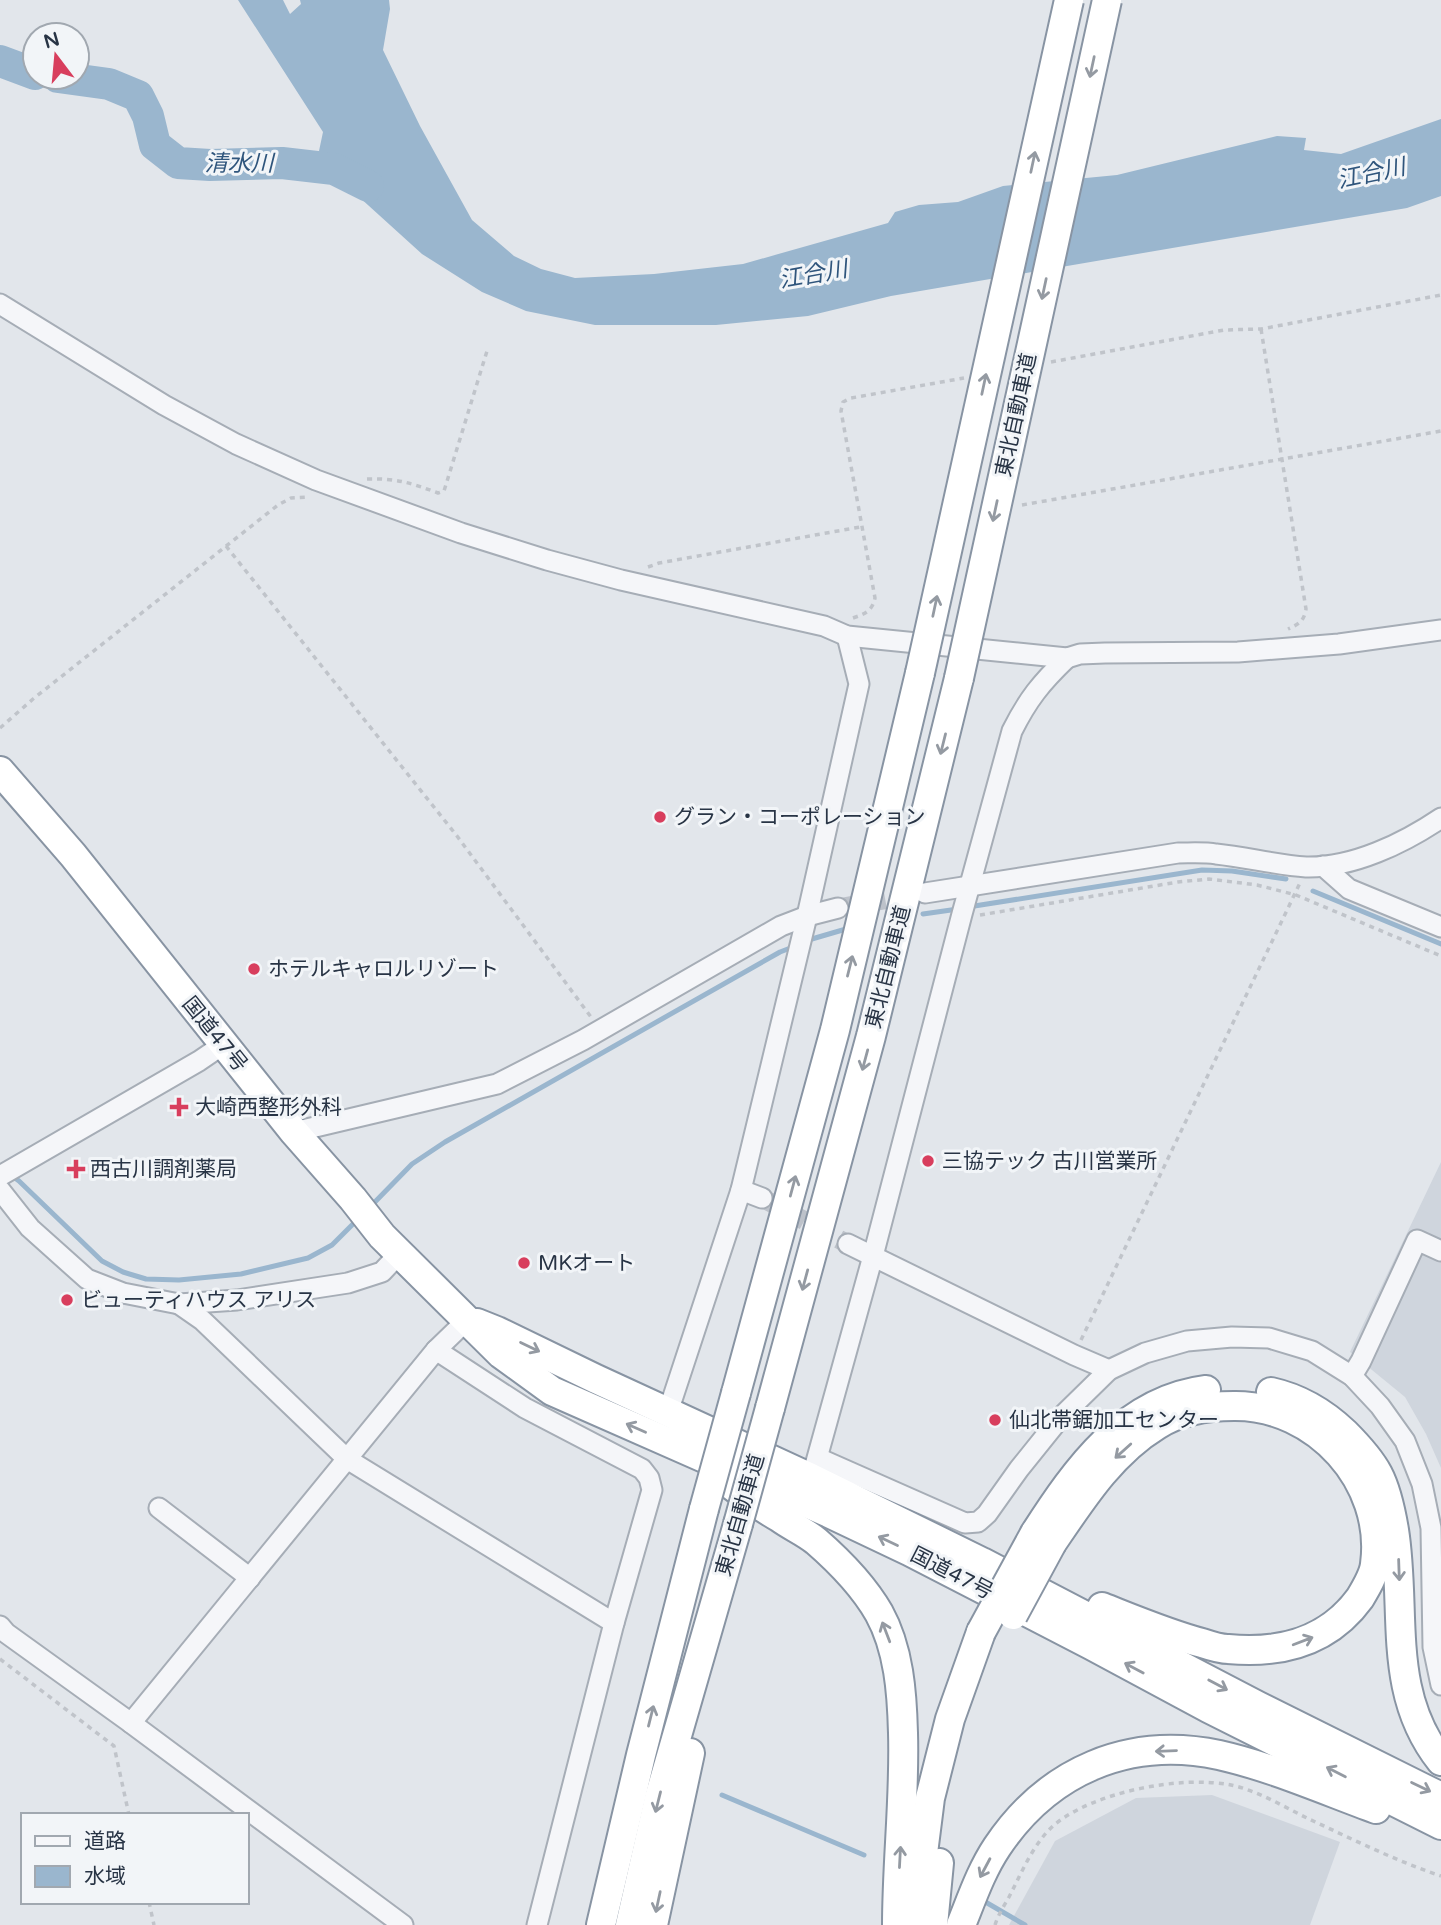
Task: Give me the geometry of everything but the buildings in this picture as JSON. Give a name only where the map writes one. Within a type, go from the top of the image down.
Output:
[{"type":"highway","name":"東北自動車道","points":[[601,1925],[704,1509],[835,1030],[920,673],[1069,0]]},
{"type":"highway","name":"東北自動車道","points":[[631,1925],[659,1798],[738,1524],[871,1036],[959,678],[1107,0]]},
{"type":"highway","name":"国道47号","points":[[0,771],[73,855],[294,1132],[391,1245],[501,1354],[552,1391],[830,1513],[909,1551],[1208,1708],[1441,1825]]},
{"type":"highway","name":"国道47号","points":[[468,1319],[667,1412],[815,1468],[982,1562],[1258,1706],[1441,1797]]},
{"type":"highway","points":[[911,1925],[934,1785],[950,1719],[1043,1538],[1054,1503],[1099,1446],[1124,1424],[1168,1399],[1215,1388],[1255,1389],[1282,1395],[1311,1408],[1336,1425],[1361,1450],[1378,1475],[1391,1511],[1398,1556],[1401,1653],[1406,1691],[1426,1741],[1441,1761]]},
{"type":"highway","points":[[982,1562],[1183,1638],[1226,1649],[1259,1650],[1290,1646],[1332,1627],[1351,1610],[1365,1590],[1375,1567],[1376,1537],[1371,1512],[1363,1487],[1349,1464],[1331,1444],[1310,1429],[1280,1414],[1248,1406],[1215,1406],[1188,1412],[1159,1423],[1136,1439],[1114,1460],[1043,1538]]},
{"type":"highway","points":[[682,1449],[755,1503],[815,1541],[858,1584],[879,1615],[898,1668],[902,1702],[904,1775],[897,1925]]},
{"type":"highway","points":[[653,1925],[738,1524]]},
{"type":"highway","points":[[933,1925],[938,1866],[951,1782],[991,1635]]},
{"type":"highway","points":[[961,1925],[981,1874],[1017,1820],[1040,1797],[1063,1780],[1117,1757],[1149,1751],[1183,1750],[1217,1755],[1250,1763],[1441,1832]]},
{"type":"highway","points":[[584,1925],[595,1882],[641,1755]]},
{"type":"street","points":[[0,304],[164,405],[236,444],[316,480],[461,533],[621,580],[824,626],[848,636],[1068,658]]},
{"type":"street","points":[[1441,630],[1339,644],[1238,652],[1080,654],[1068,658],[1045,679],[1025,705],[1012,731],[964,905],[815,1468],[965,1523],[978,1522],[987,1514],[1018,1469],[1060,1418],[1110,1370],[1145,1353],[1187,1341],[1232,1336],[1269,1338],[1312,1351],[1352,1376],[1380,1406],[1405,1441],[1423,1484],[1436,1530],[1433,1647],[1441,1685]]},
{"type":"street","points":[[667,1412],[741,1189],[807,916],[859,684],[848,636]]},
{"type":"street","points":[[925,893],[964,905],[1178,853],[1214,853],[1315,866],[1365,857],[1414,836],[1441,818]]},
{"type":"street","points":[[1315,866],[1349,888],[1441,927]]},
{"type":"street","points":[[294,1132],[497,1084],[601,1030],[781,926],[838,908]]},
{"type":"street","points":[[7,1172],[224,1044]]},
{"type":"street","points":[[741,1189],[762,1198]]},
{"type":"street","points":[[0,1190],[30,1228],[87,1279],[123,1293],[179,1304],[237,1300],[348,1283],[383,1272],[391,1245]]},
{"type":"street","points":[[1352,1376],[1417,1240],[1441,1251]]},
{"type":"street","points":[[848,1244],[1110,1370]]},
{"type":"street","points":[[179,1304],[202,1320],[347,1459],[614,1623]]},
{"type":"street","points":[[131,1723],[436,1350],[468,1319]]},
{"type":"street","points":[[436,1350],[525,1408],[642,1469],[649,1478],[652,1490],[614,1623],[537,1925]]},
{"type":"street","points":[[159,1508],[250,1578]]},
{"type":"street","points":[[2,1634],[131,1723],[403,1925]]},
{"type":"path","points":[[1286,630],[1304,619],[1306,609],[1261,329],[1441,295]]},
{"type":"path","points":[[365,479],[402,480],[438,493],[444,491],[487,351]]},
{"type":"path","points":[[1022,505],[1441,431]]},
{"type":"path","points":[[0,728],[278,505],[291,498],[308,497]]},
{"type":"path","points":[[621,580],[659,563],[861,526]]},
{"type":"path","points":[[226,546],[457,836],[601,1030]]},
{"type":"path","points":[[1074,1355],[1296,895],[1315,866]]},
{"type":"path","points":[[964,905],[1209,879],[1257,885],[1296,895],[1441,956]]},
{"type":"path","points":[[0,1659],[114,1746],[129,1813]]},
{"type":"path","points":[[995,1925],[1038,1843],[1067,1816],[1082,1807],[1120,1795],[1184,1782],[1232,1786],[1263,1796],[1386,1854],[1441,1875]]},
{"type":"path","points":[[149,1904],[154,1925]]},
{"type":"shaded area","points":[[1441,1162],[1441,1468],[1405,1397],[1350,1352]]},
{"type":"shaded area","points":[[1212,1795],[1340,1842],[1310,1925],[1009,1925],[1055,1841],[1136,1798]]},
{"type":"water","name":"江合川","points":[[238,0],[283,0],[290,14],[301,4],[300,0],[389,0],[383,50],[420,126],[472,220],[514,256],[541,269],[575,278],[654,274],[743,264],[888,223],[895,212],[919,205],[958,202],[1003,186],[1117,175],[1277,136],[1306,138],[1304,150],[1341,154],[1441,119],[1441,196],[1407,208],[891,296],[808,316],[716,325],[595,325],[526,311],[482,292],[422,254],[358,196],[333,178],[319,151],[323,132]]},
{"type":"waterway","name":"清水川","points":[[0,61],[21,69]]},
{"type":"waterway","name":"清水川","points":[[91,82],[109,84],[138,96],[148,116],[155,145],[178,163],[282,163],[334,169],[368,186]]},
{"type":"waterway","points":[[968,907],[1202,870],[1232,871],[1286,879]]},
{"type":"waterway","points":[[1313,891],[1441,944]]},
{"type":"waterway","points":[[923,914],[958,909]]},
{"type":"waterway","points":[[805,941],[846,929]]},
{"type":"waterway","points":[[371,1206],[412,1164],[445,1142],[793,947]]},
{"type":"waterway","points":[[11,1175],[102,1261],[123,1272],[146,1279],[179,1280],[241,1274],[308,1258],[332,1245],[359,1218]]},
{"type":"waterway","points":[[722,1795],[864,1855]]},
{"type":"waterway","points":[[982,1900],[1025,1925]]},
{"type":"tunnel","points":[[838,908],[917,894]]},
{"type":"tunnel","points":[[762,1198],[848,1244]]},
{"type":"place","name":"グラン・コーポレーション","points":[[660,817]]},
{"type":"place","name":"ホテルキャロルリゾート","points":[[254,969]]},
{"type":"place","name":"大崎西整形外科","points":[[179,1107]]},
{"type":"place","name":"三協テック 古川営業所","points":[[928,1161]]},
{"type":"place","name":"西古川調剤薬局","points":[[76,1169]]},
{"type":"place","name":"MKオート","points":[[524,1263]]},
{"type":"place","name":"ビューティハウス アリス","points":[[67,1300]]},
{"type":"place","name":"仙北帯鋸加工センター","points":[[995,1420]]}]
